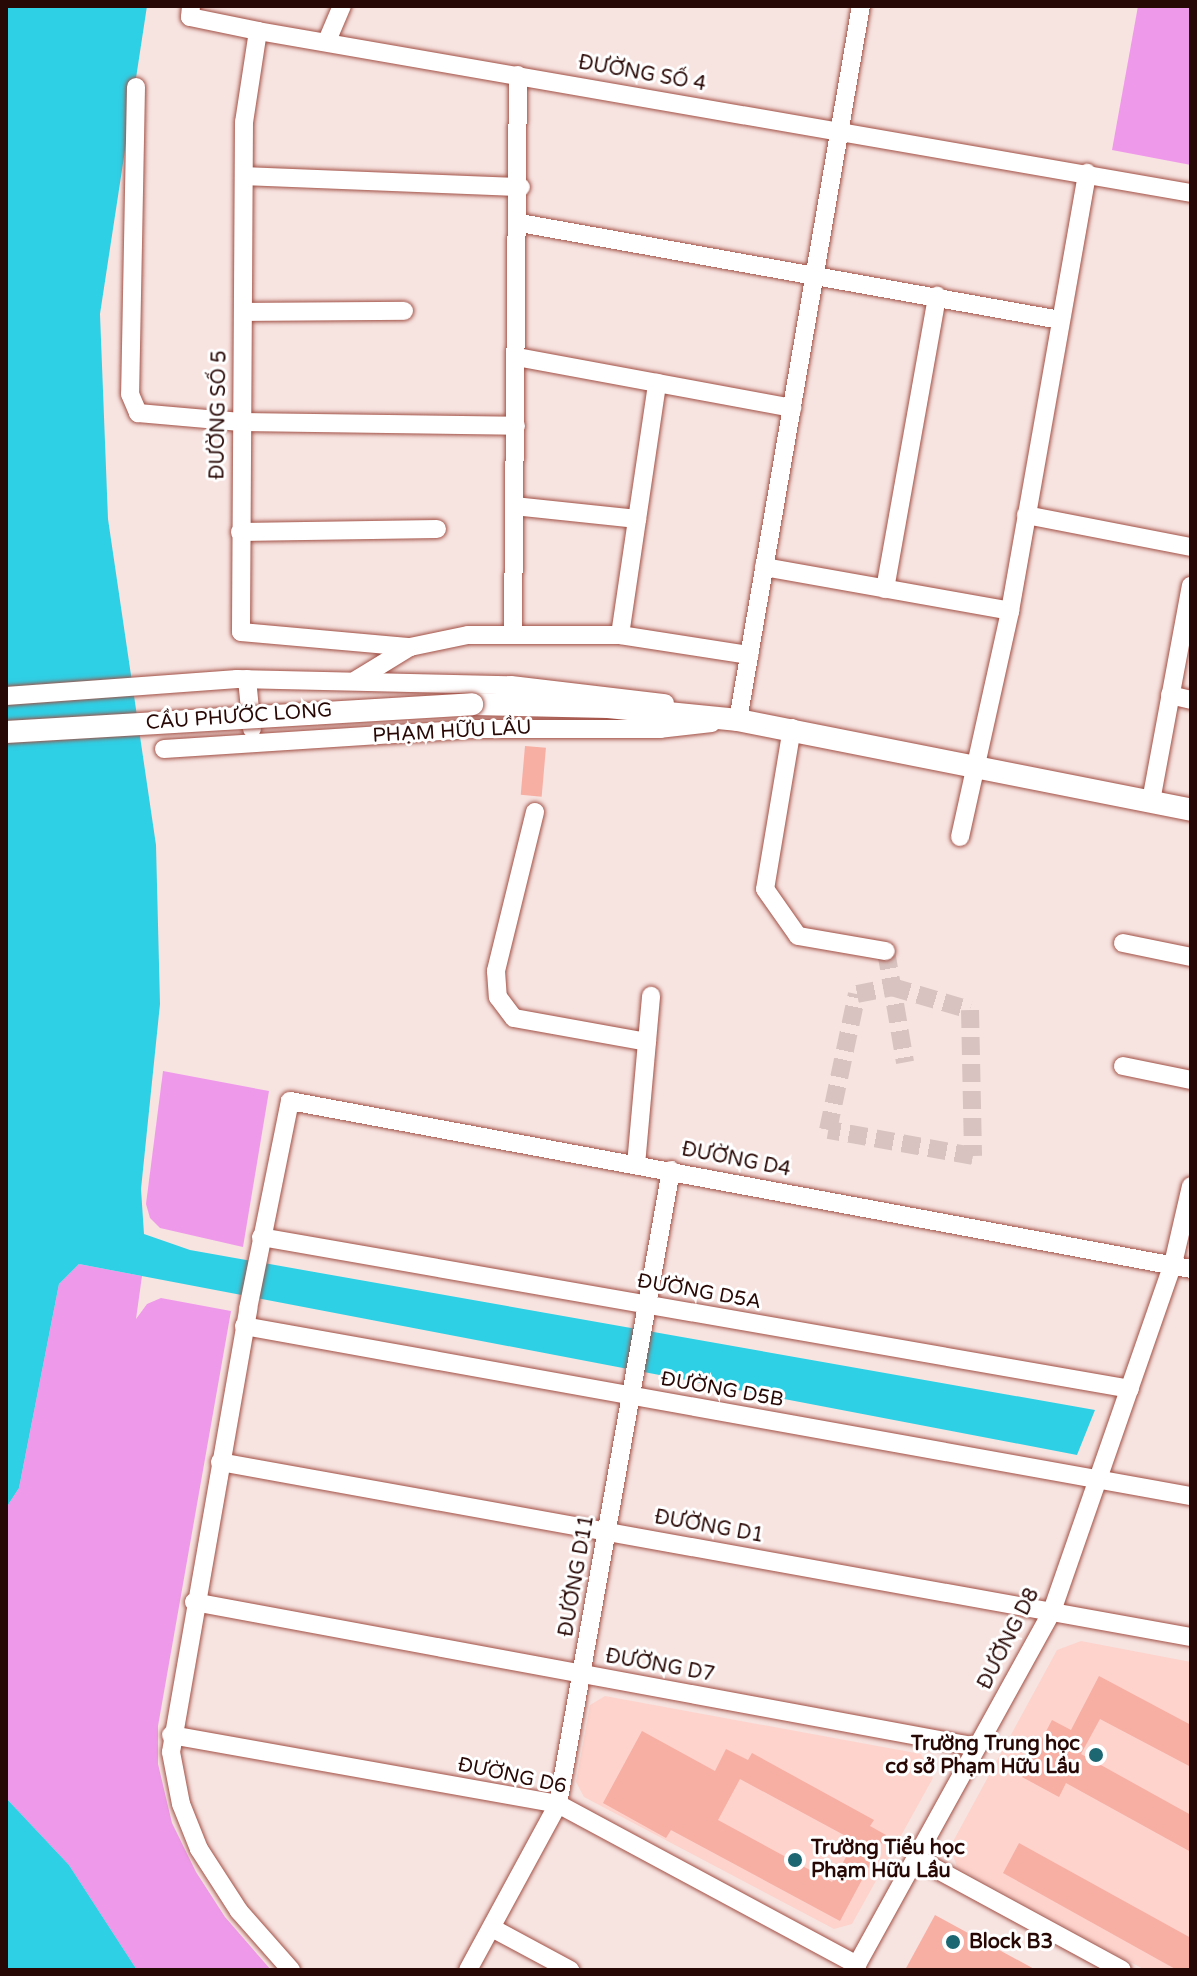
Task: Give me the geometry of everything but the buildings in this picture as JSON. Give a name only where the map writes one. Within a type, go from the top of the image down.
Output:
[{"type":"main road","name":"PHẠM HỮU LẦU","points":[[472,704],[608,707],[738,720],[979,765],[1191,810]]},
{"type":"main road","name":"CẦU PHƯỚC LONG","points":[[6,732],[472,704]]},
{"type":"street","points":[[327,41],[342,6]]},
{"type":"street","points":[[738,720],[861,6]]},
{"type":"street","name":"ĐƯỜNG SỐ 4","points":[[190,11],[258,31],[1191,193]]},
{"type":"street","name":"ĐƯỜNG SỐ 5","points":[[258,31],[244,122],[241,632],[410,647]]},
{"type":"street","points":[[513,632],[521,187],[518,75]]},
{"type":"street","points":[[136,87],[132,401],[138,413],[241,422],[516,426]]},
{"type":"street","points":[[960,837],[979,765],[1010,611],[1087,173]]},
{"type":"street","points":[[245,176],[521,187]]},
{"type":"street","points":[[520,223],[815,273],[1060,320]]},
{"type":"street","points":[[885,589],[937,296]]},
{"type":"street","points":[[243,312],[404,311]]},
{"type":"street","points":[[517,357],[792,408]]},
{"type":"street","points":[[620,635],[657,383]]},
{"type":"street","points":[[514,506],[637,519]]},
{"type":"street","points":[[1026,515],[1191,547]]},
{"type":"street","points":[[240,532],[437,529]]},
{"type":"street","points":[[764,567],[1010,611]]},
{"type":"street","points":[[1151,801],[1191,586]]},
{"type":"street","points":[[354,681],[410,647],[513,632],[620,635],[749,655]]},
{"type":"street","points":[[242,679],[253,743]]},
{"type":"street","name":"PHẠM HỮU LẦU","points":[[242,679],[569,690],[684,706],[738,720]]},
{"type":"street","name":"CẦU PHƯỚC LONG","points":[[6,696],[242,679]]},
{"type":"street","points":[[1170,695],[1191,700]]},
{"type":"street","name":"PHẠM HỮU LẦU","points":[[164,749],[471,729],[660,729],[738,720]]},
{"type":"street","points":[[792,728],[765,889],[798,936],[886,951]]},
{"type":"street","points":[[535,812],[496,971],[498,997],[514,1018],[647,1042]]},
{"type":"street","points":[[1123,943],[1191,957]]},
{"type":"street","points":[[636,1165],[651,996]]},
{"type":"street","points":[[1123,1066],[1191,1080]]},
{"type":"street","name":"ĐƯỜNG D4","points":[[260,1246],[290,1101],[1182,1266]]},
{"type":"street","name":"ĐƯỜNG D11","points":[[468,1970],[558,1804],[671,1170]]},
{"type":"street","name":"ĐƯỜNG D8","points":[[856,1968],[1052,1611],[1095,1479],[1182,1266],[1191,1186]]},
{"type":"street","points":[[260,1246],[171,1735],[176,1786],[199,1849],[239,1911],[291,1970]]},
{"type":"street","name":"ĐƯỜNG D5A","points":[[260,1246],[649,1305],[1130,1389]]},
{"type":"street","name":"ĐƯỜNG D5B","points":[[246,1318],[1191,1496]]},
{"type":"street","name":"ĐƯỜNG D1","points":[[220,1462],[1191,1637]]},
{"type":"street","name":"ĐƯỜNG D7","points":[[194,1602],[977,1747]]},
{"type":"street","name":"ĐƯỜNG D6","points":[[171,1735],[558,1804],[856,1968]]},
{"type":"street","points":[[916,1858],[1122,1970]]},
{"type":"street","points":[[492,1928],[570,1970]]},
{"type":"shaded area","points":[[1138,6],[1191,6],[1191,165],[1112,150]]},
{"type":"shaded area","points":[[163,1071],[269,1091],[243,1247],[160,1228],[150,1218],[146,1204]]},
{"type":"shaded area","points":[[79,1264],[142,1276],[136,1319],[147,1304],[161,1298],[231,1311],[158,1726],[158,1764],[172,1823],[196,1872],[225,1917],[271,1970],[137,1970],[69,1865],[6,1798],[6,1508],[19,1488],[59,1284]]},
{"type":"shaded area","name":"Trường Trung học cơ sở Phạm Hữu Lầu","points":[[1081,1641],[1191,1662],[1191,1970],[1145,1970],[957,1867],[950,1847],[1057,1650]]},
{"type":"shaded area","name":"Trường Tiểu học Phạm Hữu Lầu","points":[[605,1696],[921,1754],[933,1778],[852,1924],[834,1929],[584,1797],[576,1782],[590,1705]]},
{"type":"water","points":[[6,6],[147,6],[100,314],[108,519],[156,845],[160,1004],[141,1189],[144,1234],[190,1250],[1095,1410],[1077,1455],[79,1264],[59,1284],[19,1488],[6,1508]]},
{"type":"water","points":[[6,1798],[69,1865],[137,1970],[6,1970]]},
{"type":"tunnel","points":[[886,951],[905,1062]]},
{"type":"tunnel","points":[[892,987],[970,1010],[973,1156],[828,1130],[857,994],[892,987]]},
{"type":"place","name":"Trường Trung học cơ sở Phạm Hữu Lầu","points":[[1096,1755]]},
{"type":"place","name":"Trường Tiểu học Phạm Hữu Lầu","points":[[795,1860]]},
{"type":"place","name":"Block B3","points":[[953,1942]]}]
